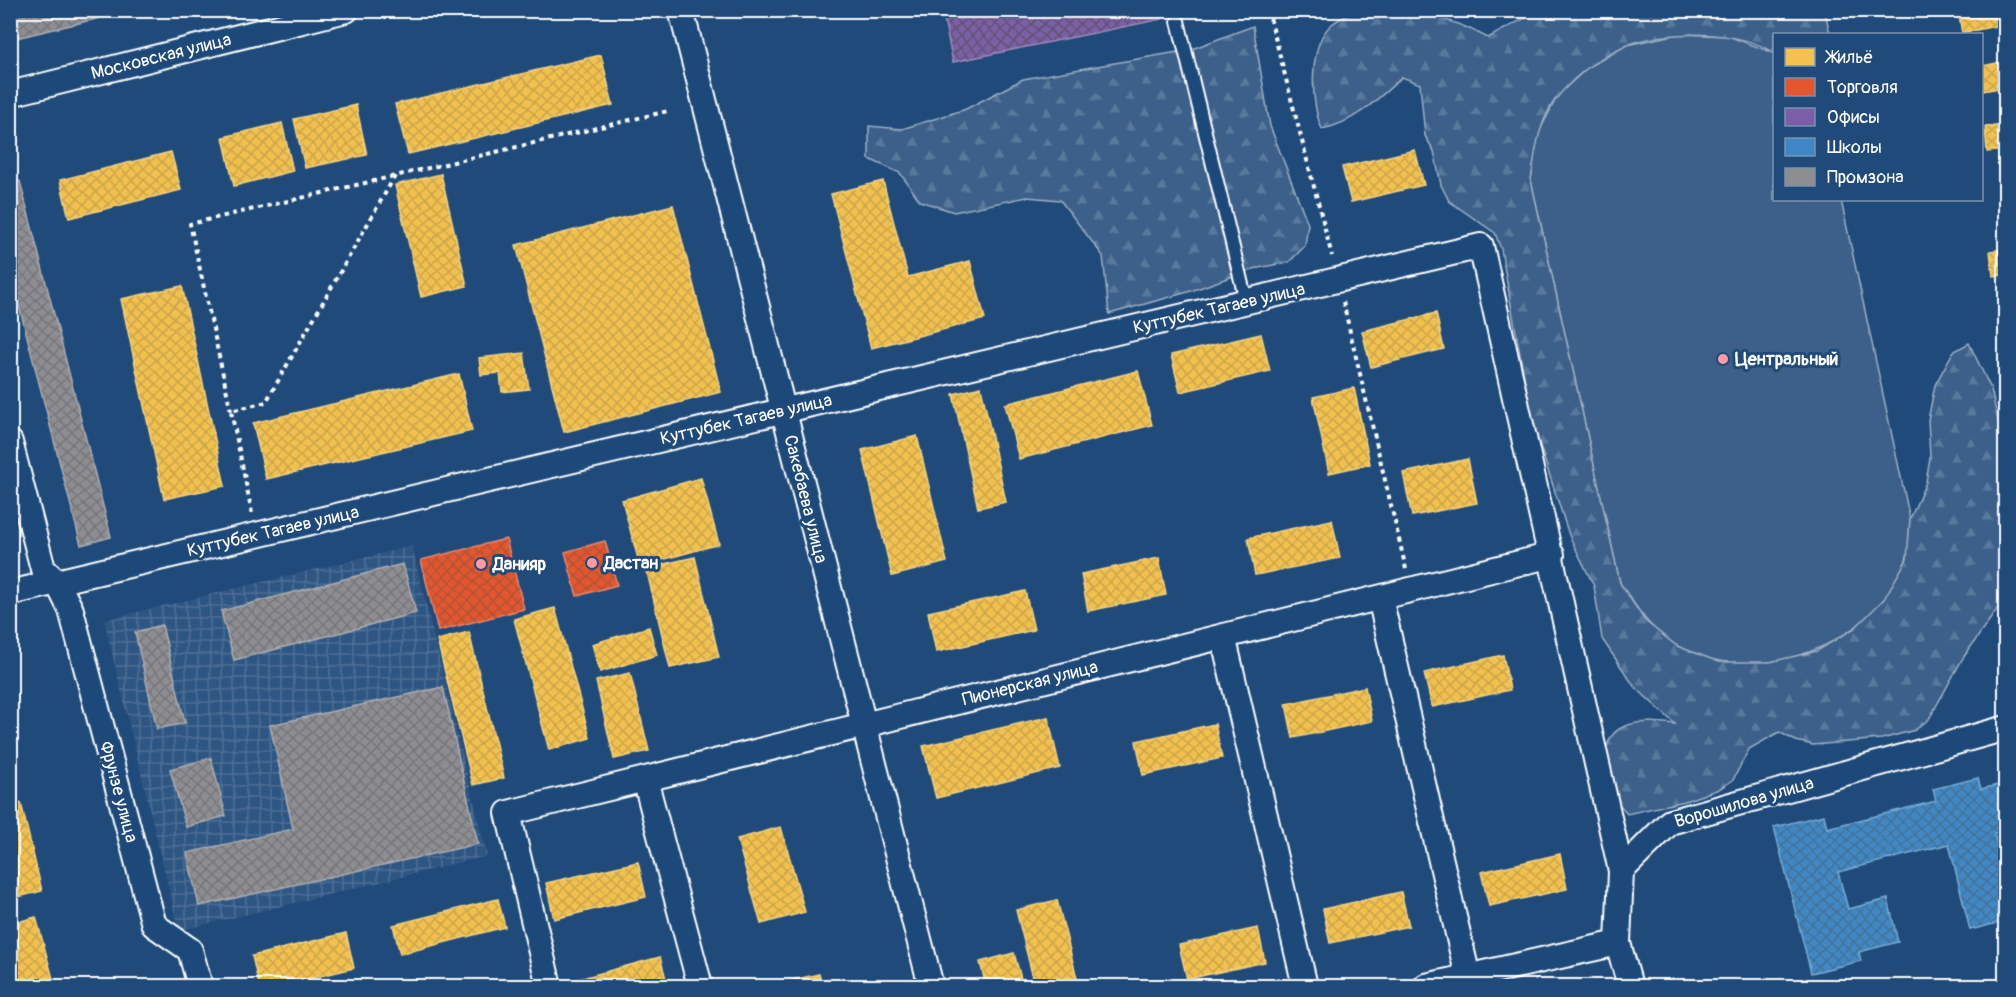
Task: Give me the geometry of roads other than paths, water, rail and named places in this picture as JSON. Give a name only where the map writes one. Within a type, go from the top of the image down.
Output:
[{"type":"street","name":"Московская улица","points":[[10,93],[346,10]]},
{"type":"street","name":"Сакебаева улица","points":[[681,10],[931,987]]},
{"type":"street","name":"Куттубек Тагаев улица","points":[[10,592],[1481,246],[1552,555]]},
{"type":"street","name":"Фрунзе улица","points":[[10,442],[43,569],[57,582],[71,610],[154,925],[190,950],[200,987]]},
{"type":"street","name":"Пионерская улица","points":[[549,987],[508,813],[864,723],[1552,555]]},
{"type":"street","points":[[1552,555],[1621,871],[1618,943],[1630,987]]},
{"type":"street","points":[[1380,598],[1468,977]]},
{"type":"street","points":[[1223,636],[1305,987]]},
{"type":"street","name":"Ворошилова улица","points":[[1621,871],[1670,822],[2006,728]]},
{"type":"street","points":[[645,779],[700,987]]},
{"type":"street","points":[[1426,987],[1618,943]]},
{"type":"lane","points":[[1178,21],[1246,301]]},
{"type":"place","name":"Центральный","points":[[1723,359]]},
{"type":"place","name":"Дастан","points":[[592,563]]},
{"type":"place","name":"Данияр","points":[[481,564]]}]
